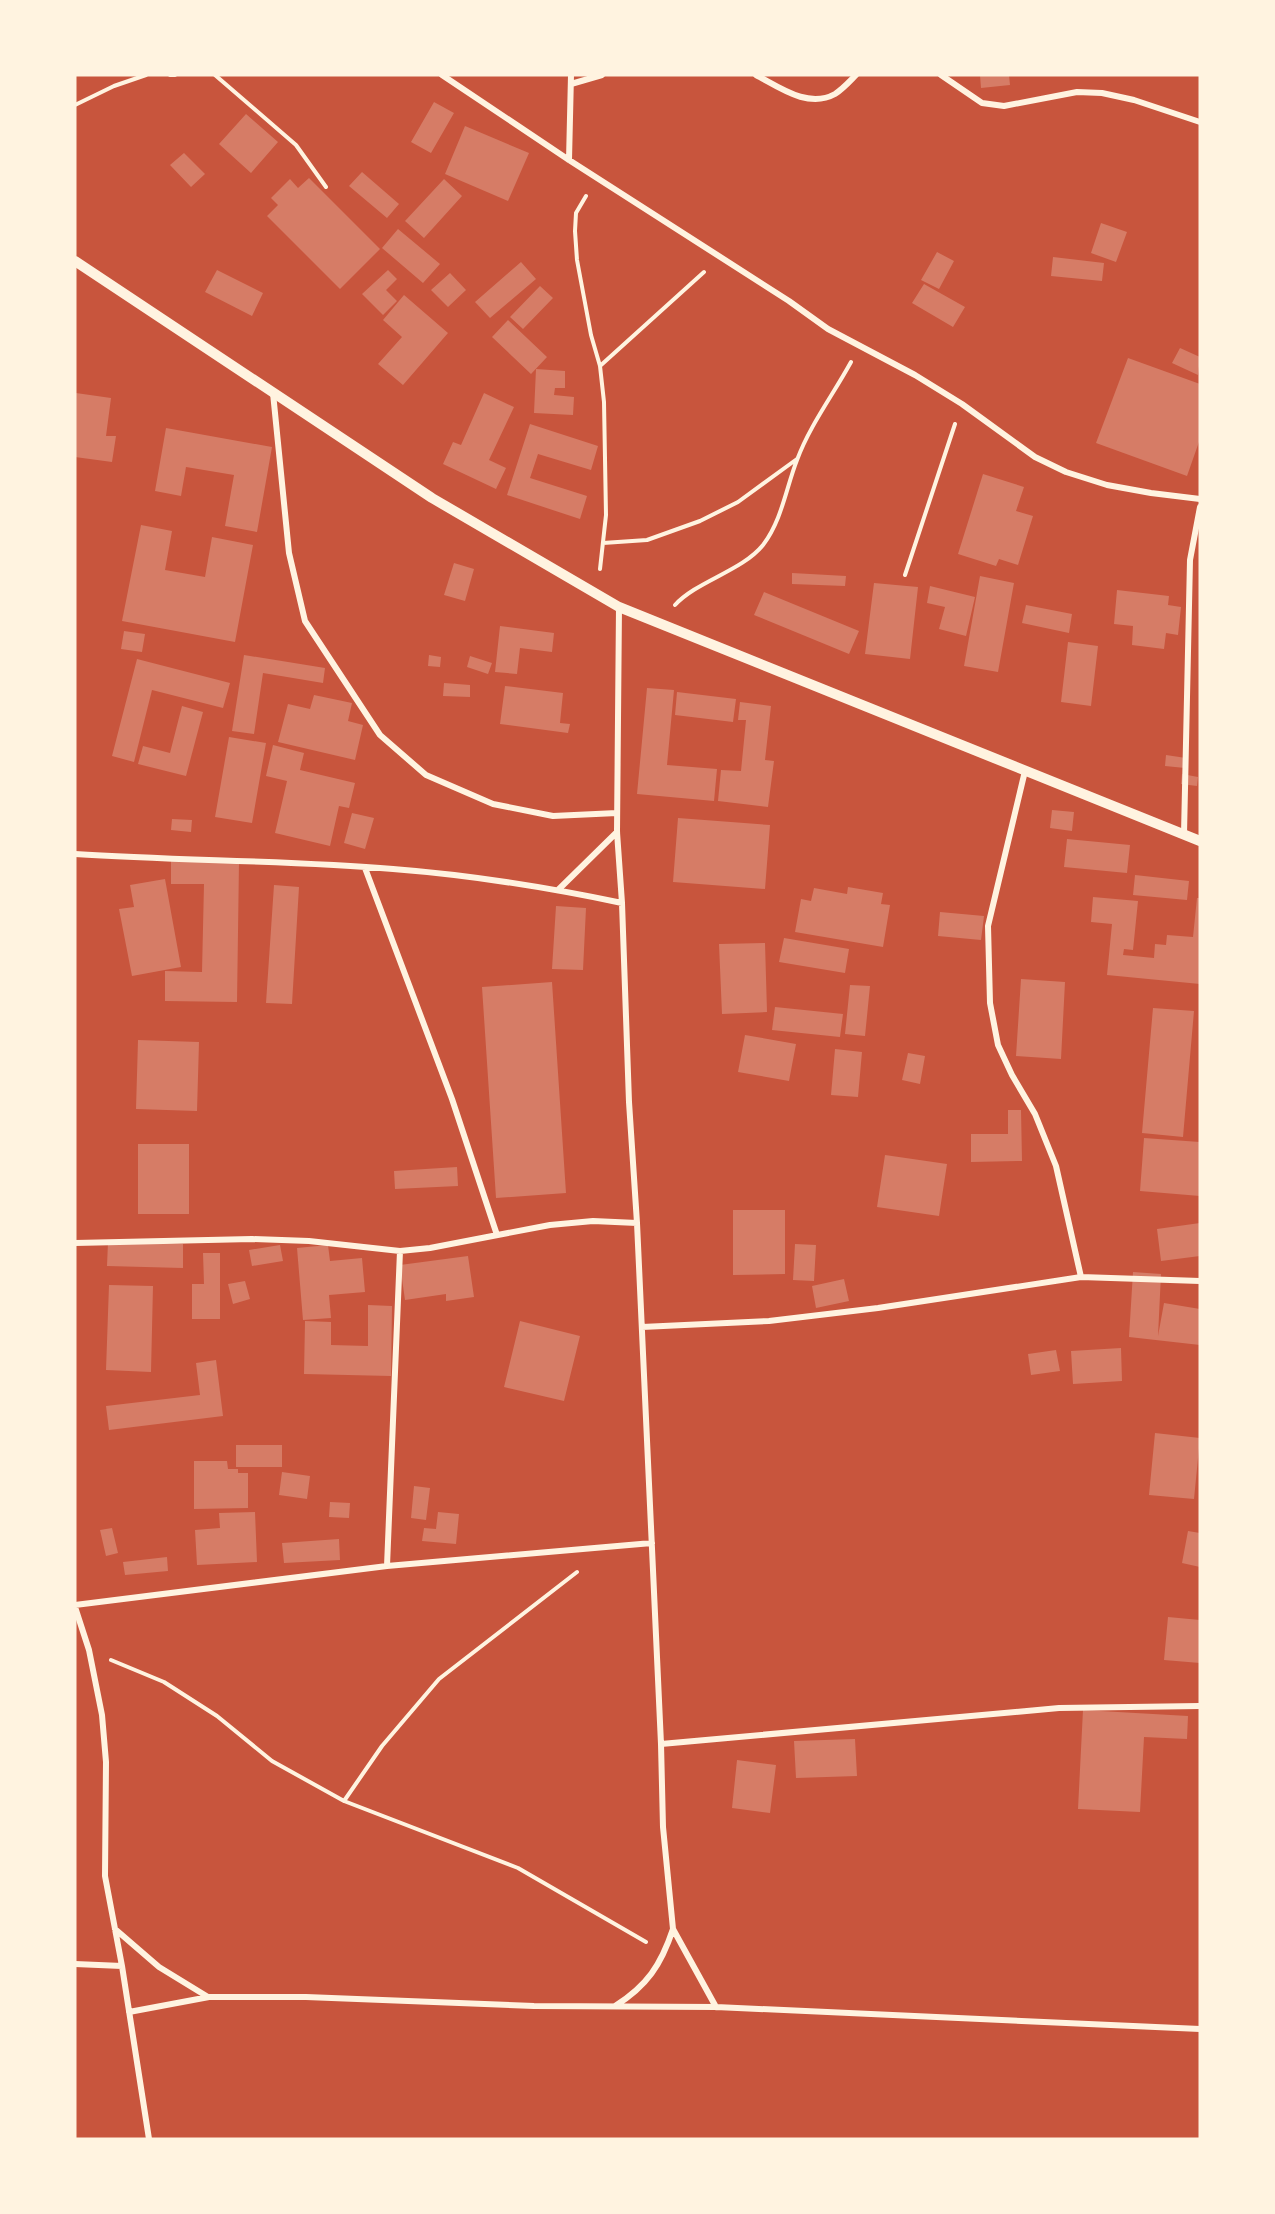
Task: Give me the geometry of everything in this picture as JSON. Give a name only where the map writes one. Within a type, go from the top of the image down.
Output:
[{"type":"street","points":[[442,75],[569,160],[721,256],[828,329],[915,375],[962,404],[1035,457],[1066,472],[1107,485],[1200,499]]},
{"type":"street","points":[[569,160],[571,75]]},
{"type":"street","points":[[571,84],[602,75]]},
{"type":"street","points":[[756,75],[805,98],[826,97],[836,93],[856,75]]},
{"type":"street","points":[[941,75],[982,103],[1004,106],[1077,92],[1102,93],[1134,100],[1200,123]]},
{"type":"street","points":[[75,261],[432,498],[619,607],[1200,841]]},
{"type":"street","points":[[273,393],[289,553],[305,621],[380,735],[426,775],[493,804],[553,816],[617,813]]},
{"type":"street","points":[[1184,834],[1190,561],[1200,507]]},
{"type":"street","points":[[619,607],[616,832],[622,903],[628,1091],[637,1223],[662,1744],[663,1827],[673,1929],[716,2007]]},
{"type":"street","points":[[1025,771],[988,926],[990,1003],[998,1045],[1012,1075],[1035,1114],[1056,1166],[1081,1277]]},
{"type":"street","points":[[558,890],[616,832]]},
{"type":"street","points":[[75,854],[365,868],[481,878],[622,903]]},
{"type":"street","points":[[365,868],[452,1099],[497,1235]]},
{"type":"street","points":[[75,1243],[252,1239],[309,1241],[400,1251],[550,1225],[593,1221],[637,1223]]},
{"type":"street","points":[[387,1566],[400,1251]]},
{"type":"street","points":[[642,1327],[770,1321],[977,1294],[1081,1277],[1200,1281]]},
{"type":"street","points":[[149,2139],[122,1966],[105,1876],[106,1762],[102,1715],[89,1650],[75,1606],[387,1566],[652,1543]]},
{"type":"street","points":[[662,1744],[1059,1708],[1200,1706]]},
{"type":"street","points":[[115,1929],[159,1967],[209,1997]]},
{"type":"street","points":[[615,2006],[635,1993],[649,1977],[665,1953],[673,1929]]},
{"type":"street","points":[[75,1964],[122,1966]]},
{"type":"street","points":[[129,2012],[209,1997],[306,1997],[534,2007],[716,2007],[1200,2029]]},
{"type":"path","points":[[75,105],[114,86],[146,75]]},
{"type":"path","points":[[170,75],[175,75]]},
{"type":"path","points":[[215,75],[296,145],[326,187]]},
{"type":"path","points":[[597,594],[606,515],[604,402],[600,366],[591,335],[581,282],[575,231],[576,213],[580,205],[603,181]]},
{"type":"path","points":[[600,366],[721,256]]},
{"type":"path","points":[[658,623],[683,597],[762,547],[776,523],[797,459],[817,417],[837,388],[860,345]]},
{"type":"path","points":[[905,575],[962,404]]},
{"type":"path","points":[[603,543],[647,540],[700,521],[738,502],[797,459]]},
{"type":"path","points":[[344,1801],[382,1746],[439,1679],[611,1545]]},
{"type":"path","points":[[89,1650],[164,1682],[217,1716],[272,1761],[344,1801],[518,1868],[665,1953]]},
{"type":"building","points":[[980,75],[1009,75],[1010,85],[981,88]]},
{"type":"building","points":[[434,102],[454,113],[431,153],[411,142]]},
{"type":"building","points":[[246,114],[278,142],[251,173],[219,144]]},
{"type":"building","points":[[465,126],[529,153],[508,201],[445,174]]},
{"type":"building","points":[[184,153],[205,174],[191,187],[170,165]]},
{"type":"building","points":[[362,172],[399,204],[387,218],[349,186]]},
{"type":"building","points":[[309,178],[380,249],[340,289],[267,216],[278,205],[271,198],[290,179],[298,188]]},
{"type":"building","points":[[444,179],[462,196],[424,238],[405,221]]},
{"type":"building","points":[[1101,223],[1127,232],[1116,262],[1091,253]]},
{"type":"building","points":[[398,229],[440,264],[423,283],[382,248]]},
{"type":"building","points":[[937,252],[954,261],[939,289],[921,280]]},
{"type":"building","points":[[1053,257],[1104,263],[1102,281],[1051,276]]},
{"type":"building","points":[[521,262],[536,279],[490,318],[475,302]]},
{"type":"building","points":[[217,270],[263,293],[252,316],[205,292]]},
{"type":"building","points":[[388,270],[397,279],[386,290],[397,301],[383,315],[362,294]]},
{"type":"building","points":[[450,273],[466,290],[448,307],[431,290]]},
{"type":"building","points":[[924,284],[965,307],[953,327],[912,303]]},
{"type":"building","points":[[540,286],[553,298],[523,329],[510,317]]},
{"type":"building","points":[[404,295],[448,333],[403,385],[378,364],[402,337],[383,320]]},
{"type":"building","points":[[508,320],[547,357],[531,374],[492,337]]},
{"type":"building","points":[[1180,348],[1200,357],[1198,375],[1172,363]]},
{"type":"building","points":[[1128,358],[1200,384],[1200,439],[1187,476],[1096,443]]},
{"type":"building","points":[[536,369],[565,371],[565,388],[555,388],[554,395],[574,397],[573,415],[534,413]]},
{"type":"building","points":[[76,393],[111,398],[106,436],[116,436],[112,462],[75,457]]},
{"type":"building","points":[[484,393],[514,407],[489,460],[506,468],[496,489],[443,464],[453,442],[461,445]]},
{"type":"building","points":[[530,424],[598,446],[591,470],[538,454],[530,478],[587,496],[580,519],[507,495]]},
{"type":"building","points":[[166,428],[272,447],[257,532],[225,526],[234,475],[186,467],[181,496],[155,491]]},
{"type":"building","points":[[983,474],[1024,487],[1016,511],[1033,516],[1018,565],[999,559],[996,566],[958,554]]},
{"type":"building","points":[[141,525],[172,531],[165,570],[205,577],[212,537],[253,545],[235,642],[122,621]]},
{"type":"building","points":[[454,563],[474,569],[465,601],[444,595]]},
{"type":"building","points":[[792,573],[846,576],[845,586],[792,584]]},
{"type":"building","points":[[980,576],[1014,583],[998,672],[964,666]]},
{"type":"building","points":[[874,583],[918,587],[910,659],[865,654]]},
{"type":"building","points":[[930,586],[975,597],[966,636],[939,629],[945,607],[927,603]]},
{"type":"building","points":[[1117,590],[1169,596],[1168,605],[1181,607],[1178,635],[1166,633],[1164,649],[1132,645],[1133,626],[1114,624]]},
{"type":"building","points":[[764,592],[859,631],[849,654],[754,615]]},
{"type":"building","points":[[1026,605],[1072,614],[1069,633],[1022,623]]},
{"type":"building","points":[[500,626],[554,633],[552,652],[520,648],[517,674],[495,672]]},
{"type":"building","points":[[124,631],[145,634],[142,652],[121,649]]},
{"type":"building","points":[[1068,642],[1098,646],[1091,706],[1061,702]]},
{"type":"building","points":[[244,655],[325,668],[323,683],[263,673],[254,734],[232,731]]},
{"type":"building","points":[[429,655],[441,657],[440,667],[428,666]]},
{"type":"building","points":[[470,656],[492,663],[488,674],[467,667]]},
{"type":"building","points":[[137,659],[230,683],[223,708],[152,690],[134,762],[112,756]]},
{"type":"building","points":[[444,683],[470,685],[470,697],[443,696]]},
{"type":"building","points":[[505,686],[563,693],[560,723],[570,724],[568,733],[500,724]]},
{"type":"building","points":[[647,688],[674,690],[667,765],[717,769],[714,801],[637,794]]},
{"type":"building","points":[[677,692],[736,699],[733,722],[675,715]]},
{"type":"building","points":[[314,695],[352,703],[348,721],[363,725],[355,760],[278,742],[288,704],[310,709]]},
{"type":"building","points":[[740,702],[771,706],[765,760],[774,761],[768,807],[718,801],[721,770],[741,771],[746,720],[738,720]]},
{"type":"building","points":[[182,706],[203,712],[186,776],[138,764],[143,746],[170,753]]},
{"type":"building","points":[[229,737],[266,743],[252,823],[215,817]]},
{"type":"building","points":[[273,745],[304,753],[300,770],[355,783],[349,808],[339,806],[330,846],[275,833],[287,781],[266,776]]},
{"type":"building","points":[[1166,755],[1186,758],[1185,768],[1165,766]]},
{"type":"building","points":[[1182,774],[1198,777],[1197,786],[1181,784]]},
{"type":"building","points":[[1052,810],[1074,812],[1072,831],[1050,828]]},
{"type":"building","points":[[352,813],[374,818],[365,849],[344,843]]},
{"type":"building","points":[[678,818],[770,825],[765,889],[673,882]]},
{"type":"building","points":[[172,819],[192,820],[191,832],[171,830]]},
{"type":"building","points":[[1067,839],[1130,845],[1127,873],[1064,867]]},
{"type":"building","points":[[171,861],[239,862],[237,1002],[165,1001],[165,971],[202,972],[204,884],[171,884]]},
{"type":"building","points":[[1135,875],[1189,881],[1187,900],[1133,895]]},
{"type":"building","points":[[165,879],[181,967],[132,976],[119,909],[134,907],[130,885]]},
{"type":"building","points":[[274,885],[299,887],[292,1004],[266,1003]]},
{"type":"building","points":[[848,887],[883,893],[881,904],[890,905],[883,947],[795,932],[801,899],[811,901],[814,888],[847,894]]},
{"type":"building","points":[[1093,897],[1138,901],[1133,950],[1124,949],[1123,955],[1154,958],[1155,944],[1166,945],[1167,935],[1193,937],[1197,898],[1200,898],[1200,984],[1107,975],[1112,924],[1091,922]]},
{"type":"building","points":[[556,906],[586,908],[583,970],[552,969]]},
{"type":"building","points":[[940,912],[984,916],[981,940],[938,936]]},
{"type":"building","points":[[784,938],[849,949],[845,973],[779,962]]},
{"type":"building","points":[[765,943],[767,1012],[722,1014],[719,944]]},
{"type":"building","points":[[1021,979],[1065,982],[1061,1059],[1016,1056]]},
{"type":"building","points":[[552,982],[566,1193],[496,1198],[482,987]]},
{"type":"building","points":[[850,985],[870,986],[865,1036],[845,1034]]},
{"type":"building","points":[[775,1007],[843,1014],[840,1037],[772,1030]]},
{"type":"building","points":[[1153,1008],[1194,1011],[1183,1137],[1142,1133]]},
{"type":"building","points":[[745,1035],[796,1044],[789,1081],[738,1072]]},
{"type":"building","points":[[138,1040],[199,1042],[197,1111],[136,1109]]},
{"type":"building","points":[[835,1049],[862,1052],[858,1097],[831,1095]]},
{"type":"building","points":[[908,1053],[925,1056],[920,1084],[902,1080]]},
{"type":"building","points":[[1008,1110],[1021,1110],[1022,1161],[971,1162],[971,1134],[1008,1134]]},
{"type":"building","points":[[1144,1138],[1200,1142],[1200,1196],[1140,1191]]},
{"type":"building","points":[[138,1144],[189,1144],[189,1214],[138,1214]]},
{"type":"building","points":[[885,1155],[947,1164],[939,1216],[877,1207]]},
{"type":"building","points":[[457,1167],[458,1186],[395,1189],[394,1171]]},
{"type":"building","points":[[733,1210],[785,1210],[785,1274],[733,1275]]},
{"type":"building","points":[[1200,1223],[1200,1256],[1161,1261],[1157,1229]]},
{"type":"building","points":[[108,1242],[183,1244],[183,1268],[107,1266]]},
{"type":"building","points":[[795,1244],[816,1245],[814,1281],[793,1280]]},
{"type":"building","points":[[280,1245],[283,1261],[252,1266],[249,1250]]},
{"type":"building","points":[[328,1245],[330,1261],[362,1258],[365,1292],[329,1295],[331,1318],[303,1320],[297,1248]]},
{"type":"building","points":[[203,1253],[220,1253],[220,1319],[192,1319],[192,1284],[204,1284]]},
{"type":"building","points":[[468,1256],[474,1297],[446,1301],[446,1294],[405,1300],[400,1265]]},
{"type":"building","points":[[1133,1272],[1161,1274],[1158,1336],[1164,1303],[1200,1309],[1200,1345],[1129,1337]]},
{"type":"building","points":[[844,1279],[849,1301],[816,1308],[812,1286]]},
{"type":"building","points":[[245,1281],[250,1299],[233,1304],[228,1284]]},
{"type":"building","points":[[109,1285],[153,1286],[151,1372],[106,1370]]},
{"type":"building","points":[[368,1305],[392,1306],[391,1376],[304,1374],[305,1321],[331,1322],[331,1345],[368,1346]]},
{"type":"building","points":[[520,1321],[580,1336],[564,1401],[504,1387]]},
{"type":"building","points":[[1121,1348],[1122,1381],[1073,1384],[1071,1351]]},
{"type":"building","points":[[1056,1350],[1060,1371],[1031,1375],[1028,1354]]},
{"type":"building","points":[[216,1360],[223,1416],[109,1430],[106,1406],[200,1395],[196,1363]]},
{"type":"building","points":[[1155,1433],[1200,1438],[1194,1499],[1149,1495]]},
{"type":"building","points":[[236,1445],[282,1445],[282,1467],[236,1467]]},
{"type":"building","points":[[194,1461],[227,1461],[228,1469],[238,1469],[238,1473],[248,1473],[248,1508],[194,1509]]},
{"type":"building","points":[[282,1472],[310,1476],[307,1499],[279,1495]]},
{"type":"building","points":[[414,1486],[430,1488],[426,1520],[411,1518]]},
{"type":"building","points":[[330,1502],[350,1503],[349,1518],[329,1517]]},
{"type":"building","points":[[255,1512],[257,1562],[197,1565],[195,1530],[220,1528],[219,1513]]},
{"type":"building","points":[[438,1512],[459,1514],[456,1544],[422,1541],[424,1528],[436,1529]]},
{"type":"building","points":[[112,1528],[118,1553],[106,1556],[100,1530]]},
{"type":"building","points":[[1188,1531],[1200,1533],[1200,1567],[1182,1563]]},
{"type":"building","points":[[339,1539],[340,1560],[284,1563],[282,1543]]},
{"type":"building","points":[[167,1557],[168,1571],[125,1575],[123,1562]]},
{"type":"building","points":[[1168,1617],[1200,1620],[1200,1663],[1164,1660]]},
{"type":"building","points":[[1083,1710],[1188,1716],[1187,1739],[1144,1737],[1140,1812],[1078,1809]]},
{"type":"building","points":[[855,1739],[857,1776],[796,1778],[794,1741]]},
{"type":"building","points":[[737,1760],[776,1765],[770,1813],[732,1808]]}]
